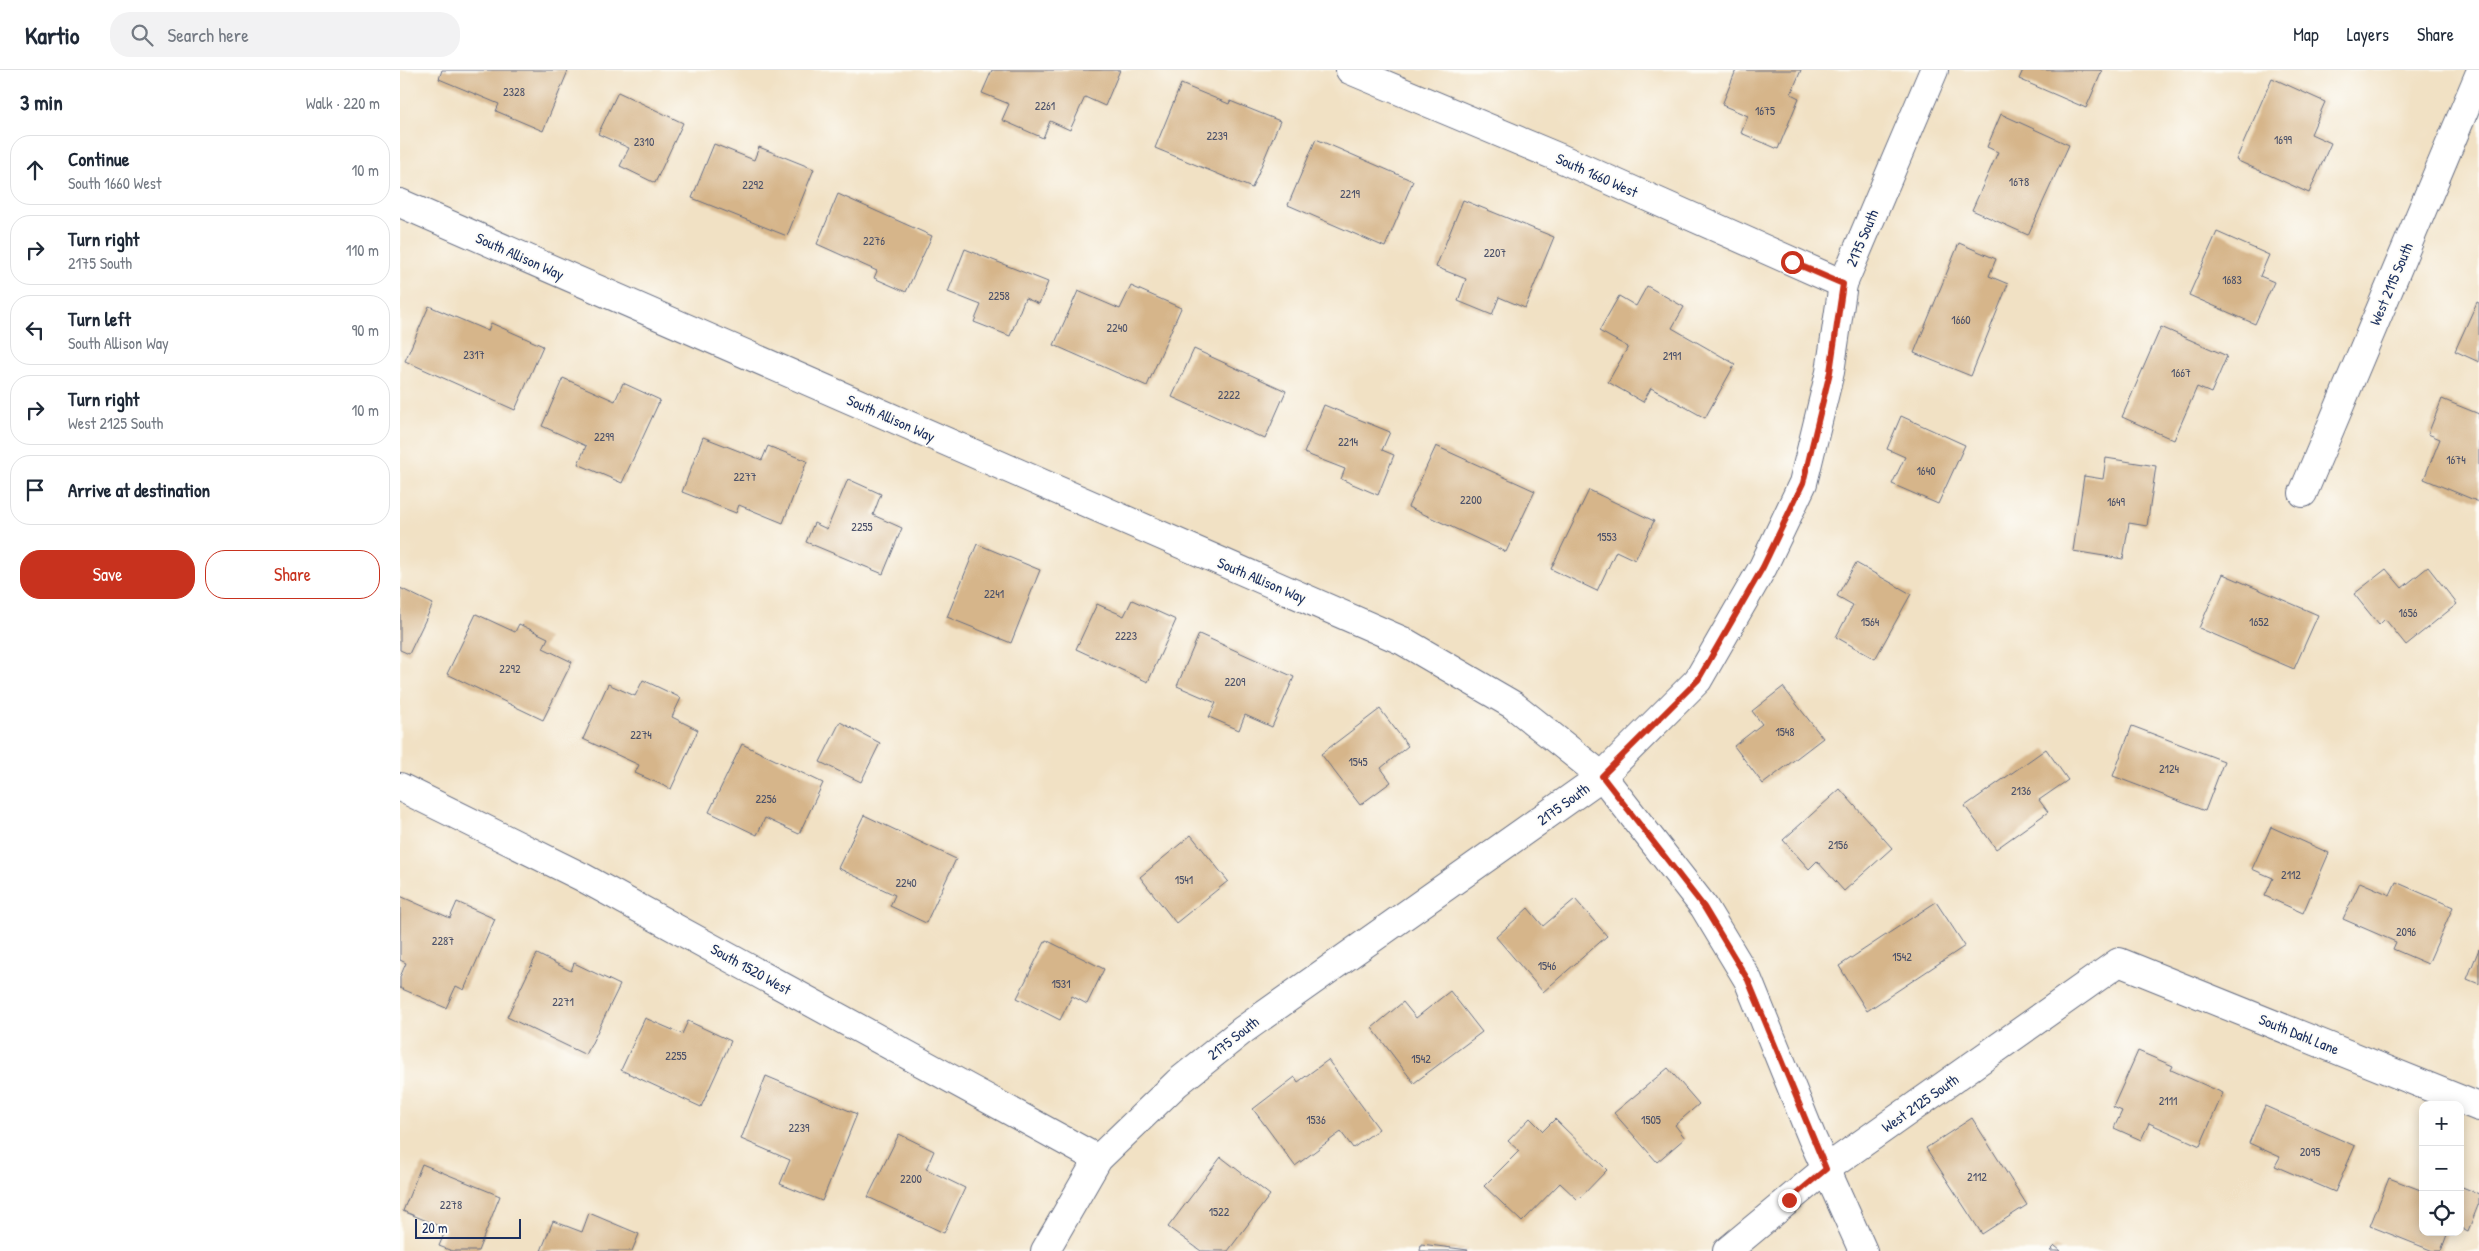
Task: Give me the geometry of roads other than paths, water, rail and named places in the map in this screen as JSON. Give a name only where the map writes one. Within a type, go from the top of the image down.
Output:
[{"type":"street","name":"South 1660 West","points":[[1350,70],[1560,158],[1843,284]]},
{"type":"street","name":"2175 South","points":[[1044,1251],[1098,1158],[1177,1083],[1243,1030],[1602,776],[1698,680],[1763,567],[1803,483],[1830,372],[1843,284],[1934,70]]},
{"type":"street","name":"West 2115 South","points":[[2303,493],[2479,76]]},
{"type":"street","name":"South Allison Way","points":[[400,204],[1402,641],[1513,705],[1602,776],[1704,907],[1748,980],[1826,1169],[1863,1251]]},
{"type":"street","name":"South 1520 West","points":[[400,787],[582,877],[1098,1158]]},
{"type":"street","name":"West 2125 South","points":[[1727,1251],[1826,1169],[2119,962]]},
{"type":"street","name":"South Dahl Lane","points":[[2119,962],[2479,1106]]}]
